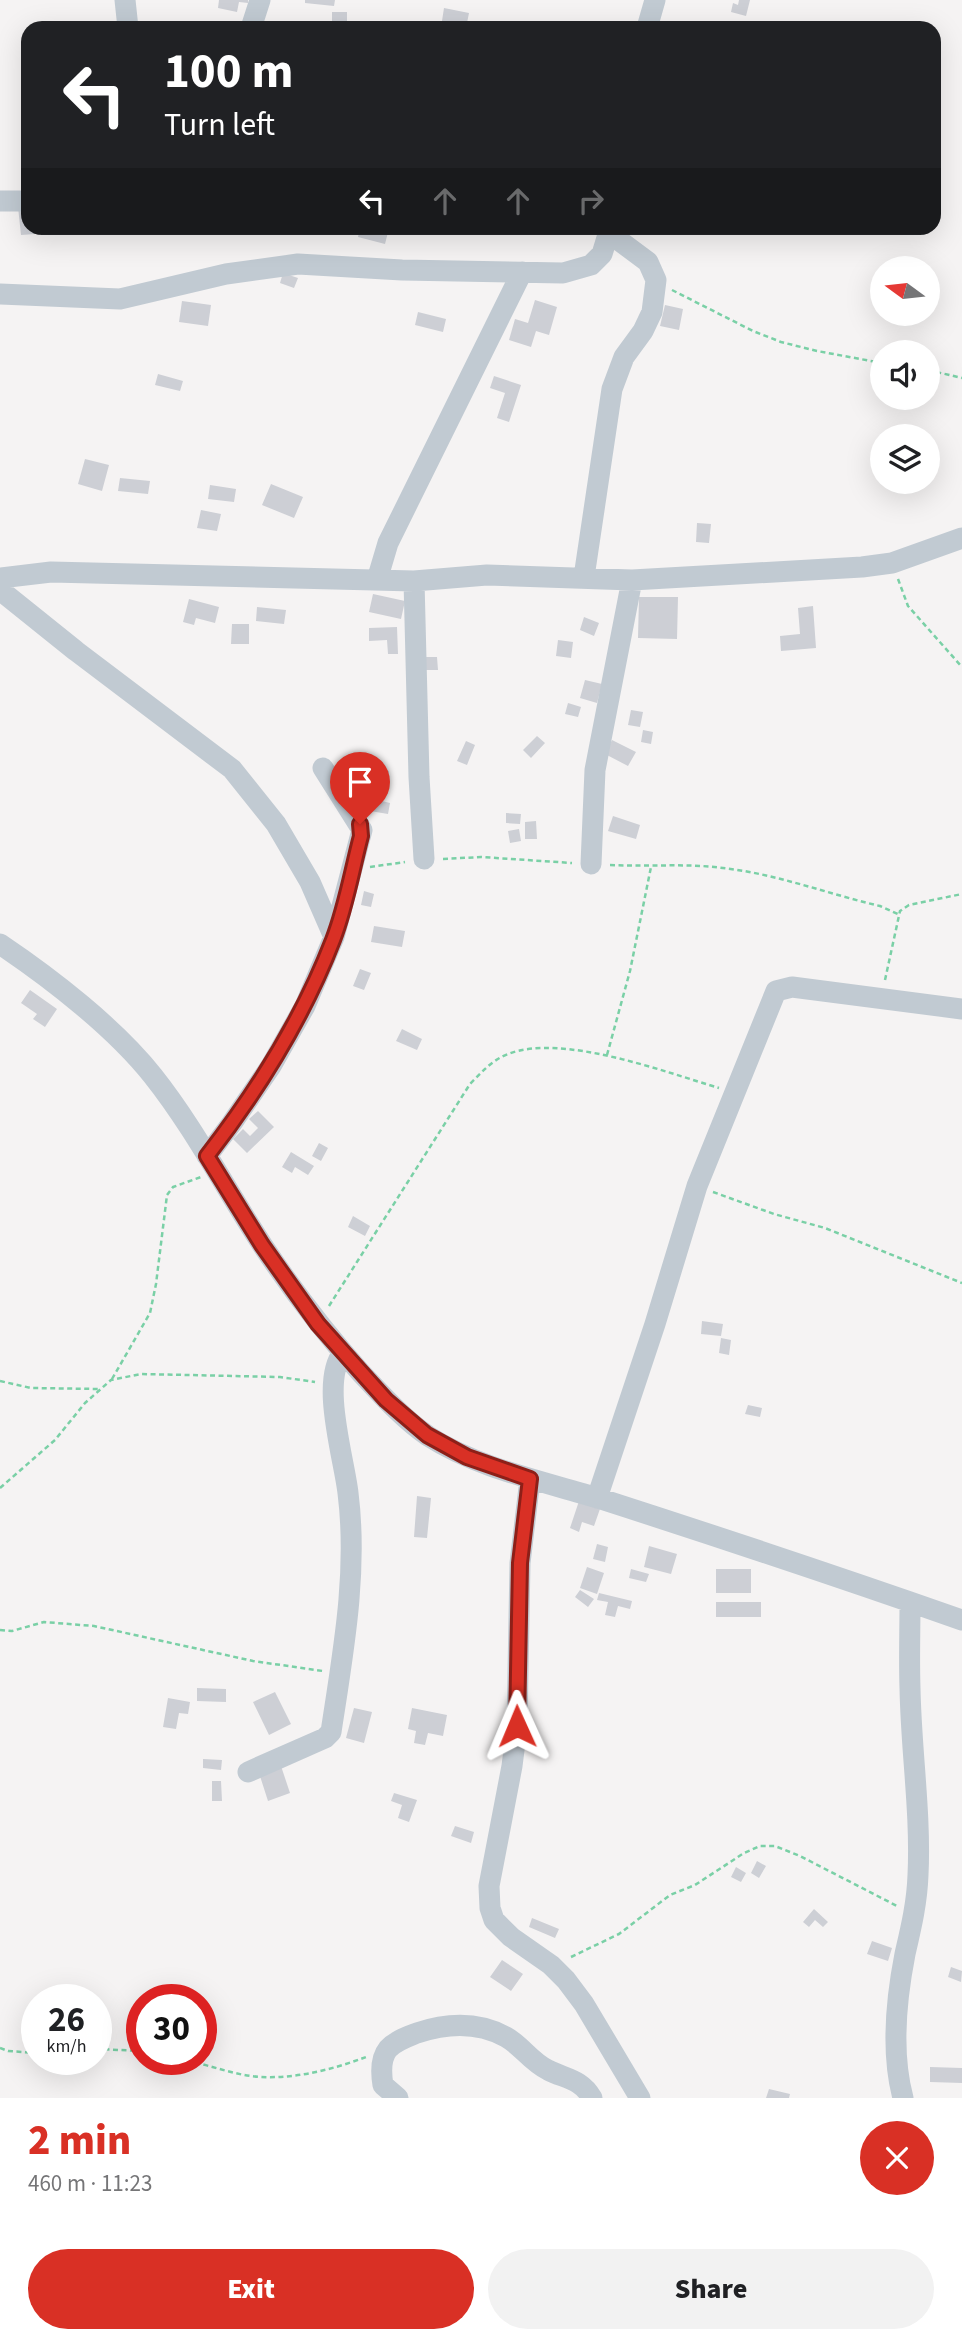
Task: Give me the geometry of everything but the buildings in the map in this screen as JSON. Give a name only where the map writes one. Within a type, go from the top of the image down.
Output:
[{"type":"street","points":[[125,0],[127,21]]},
{"type":"street","points":[[253,21],[260,0]]},
{"type":"street","points":[[649,21],[655,0]]},
{"type":"street","points":[[0,201],[21,201]]},
{"type":"street","points":[[0,295],[120,299],[226,274],[298,264],[402,270],[563,273],[591,265],[602,254],[608,235]]},
{"type":"street","points":[[584,577],[612,390],[624,357],[643,331],[652,312],[656,280],[648,262],[616,235]]},
{"type":"street","points":[[377,580],[388,543],[522,272]]},
{"type":"street","points":[[0,578],[51,572],[414,581],[487,575],[632,580],[802,572],[892,563],[962,538]]},
{"type":"street","points":[[591,864],[595,770],[632,580]]},
{"type":"street","points":[[414,581],[424,859]]},
{"type":"street","points":[[0,590],[232,769],[276,824],[310,883],[334,937]]},
{"type":"street","points":[[212,1162],[232,1123],[271,1066],[305,1006],[334,937],[362,830],[323,768]]},
{"type":"street","points":[[0,944],[37,969],[123,1042],[154,1077],[212,1162],[262,1245],[318,1324],[386,1400],[427,1435],[467,1457],[530,1479],[597,1498],[962,1620]]},
{"type":"street","points":[[597,1498],[655,1324],[697,1186],[776,991],[792,987],[962,1009]]},
{"type":"street","points":[[248,1772],[325,1738],[331,1732],[351,1580],[351,1521],[332,1384],[336,1361],[343,1353]]},
{"type":"street","points":[[530,1479],[520,1563],[517,1726],[489,1886],[489,1908],[494,1920],[511,1937],[551,1965],[584,2004],[640,2098]]},
{"type":"street","points":[[903,2098],[898,2075],[899,2011],[905,1954],[915,1914],[918,1863],[910,1688],[910,1602]]},
{"type":"street","points":[[398,2098],[383,2085],[382,2060],[388,2048],[404,2038],[454,2025],[473,2025],[508,2038],[535,2063],[575,2080],[592,2098]]},
{"type":"path","points":[[656,280],[753,331],[781,342],[870,361]]},
{"type":"path","points":[[940,372],[962,377]]},
{"type":"path","points":[[892,563],[908,606],[962,667]]},
{"type":"path","points":[[353,869],[424,859],[481,857],[651,867],[692,865],[738,870],[880,906],[898,914]]},
{"type":"path","points":[[607,1055],[628,980],[651,867]]},
{"type":"path","points":[[882,997],[898,914],[909,905],[962,894]]},
{"type":"path","points":[[318,1324],[463,1095],[489,1064],[508,1054],[531,1048],[607,1055],[734,1093]]},
{"type":"path","points":[[0,1489],[55,1440],[85,1403],[111,1380],[150,1313],[169,1191],[212,1162]]},
{"type":"path","points":[[697,1186],[774,1214],[825,1228],[962,1283]]},
{"type":"path","points":[[111,1380],[141,1374],[281,1377],[332,1384]]},
{"type":"path","points":[[0,1381],[31,1388],[100,1389]]},
{"type":"path","points":[[0,1630],[12,1631],[44,1622],[94,1626],[241,1659],[340,1674]]},
{"type":"path","points":[[551,1965],[619,1934],[670,1895],[695,1885],[744,1853],[760,1846],[775,1846],[800,1856],[915,1914]]},
{"type":"path","points":[[0,2048],[21,2052]]},
{"type":"path","points":[[217,2068],[246,2076],[283,2076],[330,2070],[388,2048]]},
{"type":"route","points":[[360,824],[361,836],[334,937],[305,1006],[271,1066],[207,1156],[262,1245],[318,1324],[386,1400],[427,1435],[467,1457],[530,1479],[518,1600],[517,1726]]}]
